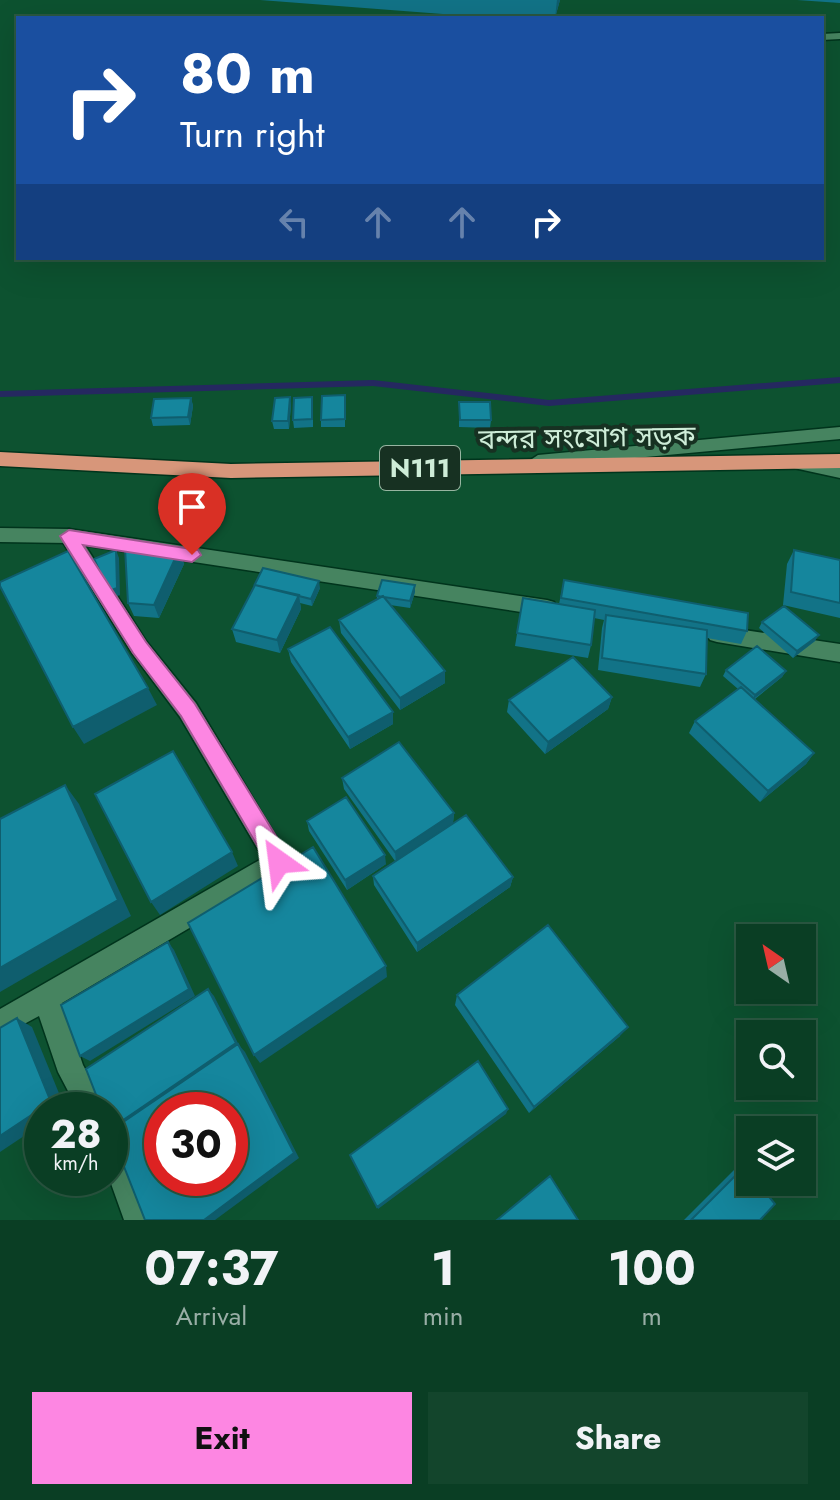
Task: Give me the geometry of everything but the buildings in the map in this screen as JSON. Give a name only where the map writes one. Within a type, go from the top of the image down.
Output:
[{"type":"highway","name":"বন্দর সংযোগ সড়ক","points":[[0,459],[231,471],[840,461]]},
{"type":"street","points":[[474,467],[840,433]]},
{"type":"street","points":[[0,535],[69,536],[572,612]]},
{"type":"street","points":[[0,1024],[279,862],[188,710],[139,647],[69,536]]},
{"type":"street","points":[[698,631],[840,653]]},
{"type":"street","points":[[47,999],[72,1072],[83,1092]]},
{"type":"street","points":[[128,1189],[139,1220]]},
{"type":"lane","points":[[790,462],[840,472]]},
{"type":"waterway","points":[[0,394],[373,383],[549,403],[840,380]]},
{"type":"route","points":[[192,555],[69,536],[139,647],[188,710],[279,862]]}]
